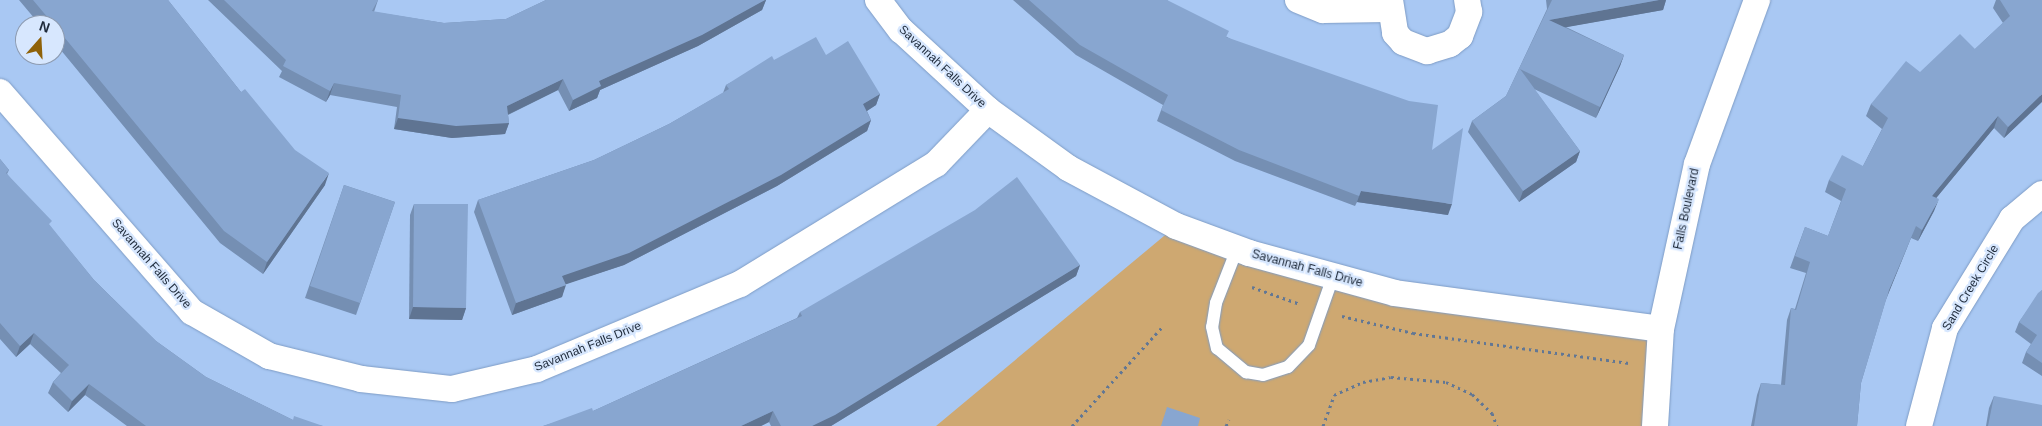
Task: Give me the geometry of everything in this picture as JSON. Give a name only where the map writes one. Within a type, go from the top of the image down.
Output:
[{"type":"street","name":"Savannah Falls Drive","points":[[878,0],[901,30],[988,110],[1068,168],[1176,226],[1237,249],[1395,293],[1661,329]]},
{"type":"street","points":[[1298,0],[1323,10],[1389,4],[1394,33],[1403,42],[1426,50],[1445,46],[1460,36],[1468,12],[1467,0]]},
{"type":"street","name":"Falls Boulevard","points":[[1655,426],[1661,329],[1697,164],[1757,0]]},
{"type":"street","name":"Savannah Falls Drive","points":[[0,92],[192,312],[269,356],[361,379],[452,389],[537,369],[740,284],[936,164],[988,110]]},
{"type":"street","name":"Sand Creek Circle","points":[[1919,426],[1945,328],[2012,219],[2042,194]]},
{"type":"lane","points":[[1237,249],[1216,303],[1212,327],[1217,348],[1246,372],[1263,375],[1288,367],[1309,345],[1333,276]]},
{"type":"path","points":[[1072,426],[1162,328]]},
{"type":"path","points":[[1323,426],[1334,395],[1362,382],[1391,377],[1446,382],[1472,394],[1492,413],[1497,426]]},
{"type":"path","points":[[1226,426],[1228,420]]},
{"type":"shaded area","points":[[1176,226],[1249,253],[1661,329],[1655,426],[936,426]]},
{"type":"building","points":[[33,0],[168,0],[241,92],[245,89],[295,150],[329,173],[267,262],[224,231],[65,38],[65,15],[46,15]]},
{"type":"building","points":[[224,0],[378,0],[372,11],[444,23],[506,19],[546,0],[765,0],[702,35],[599,81],[601,86],[573,100],[563,79],[507,106],[509,123],[456,126],[398,118],[401,95],[334,83],[330,91],[283,66],[286,60]]},
{"type":"building","points":[[1029,0],[1167,0],[1229,31],[1226,37],[1409,101],[1438,105],[1432,150],[1463,128],[1452,204],[1361,191],[1359,196],[1239,150],[1161,110],[1168,95],[1080,45]]},
{"type":"building","points":[[1552,0],[1659,0],[1549,20],[1624,55],[1600,107],[1520,69],[1580,151],[1523,191],[1472,121],[1506,96]]},
{"type":"building","points":[[2000,0],[2042,0],[2042,94],[2008,127],[1998,116],[1932,196],[1939,199],[1922,230],[1916,226],[1889,290],[1861,383],[1857,426],[1754,426],[1761,383],[1785,385],[1791,308],[1796,310],[1810,262],[1795,256],[1805,227],[1828,236],[1846,189],[1829,180],[1842,155],[1863,166],[1888,118],[1871,104],[1906,61],[1920,72],[1960,34],[1975,49],[2010,16]]},
{"type":"building","points":[[816,37],[826,55],[848,41],[880,94],[863,104],[871,120],[781,175],[629,253],[562,276],[566,285],[516,303],[478,200],[594,160],[669,124],[729,89],[726,85],[772,56],[774,60]]},
{"type":"building","points":[[0,159],[9,170],[6,173],[52,221],[49,224],[94,280],[156,341],[206,377],[293,420],[294,416],[323,426],[146,426],[89,384],[72,401],[53,382],[69,365],[34,333],[20,346],[0,323]]},
{"type":"building","points":[[1017,177],[1080,265],[835,415],[812,426],[781,426],[773,411],[741,426],[543,426],[592,408],[593,411],[802,316],[800,312],[975,210]]},
{"type":"building","points":[[344,185],[395,202],[360,303],[310,286]]},
{"type":"building","points":[[414,204],[468,204],[466,308],[413,307]]},
{"type":"building","points":[[2042,290],[2042,363],[2026,352],[2037,335],[2019,322]]},
{"type":"building","points":[[1994,396],[2042,405],[2042,426],[1988,426]]},
{"type":"building","points":[[1167,407],[1200,418],[1198,426],[1161,426]]}]
